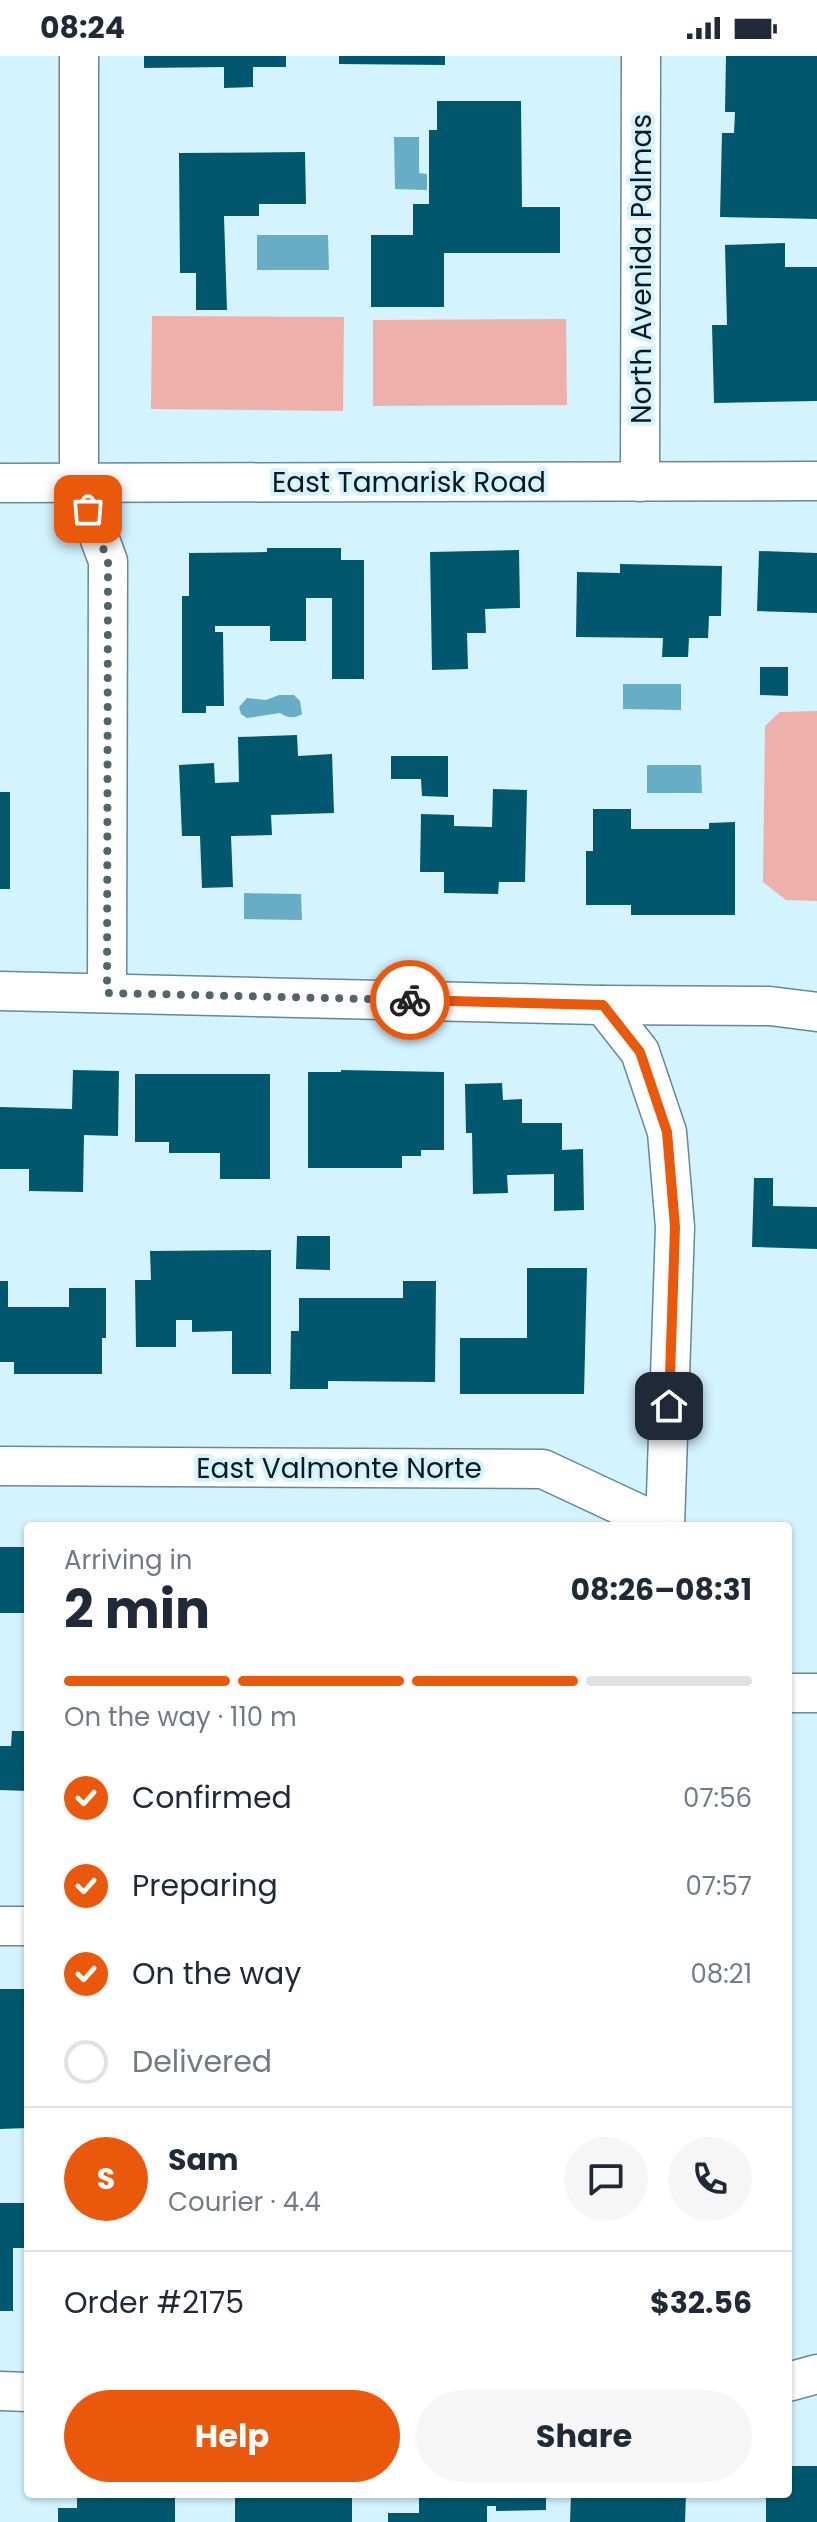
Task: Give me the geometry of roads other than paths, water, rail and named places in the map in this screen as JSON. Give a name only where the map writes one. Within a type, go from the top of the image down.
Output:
[{"type":"street","points":[[79,56],[79,483],[108,561],[107,993]]},
{"type":"street","name":"North Avenida Palmas","points":[[640,482],[641,56]]},
{"type":"street","name":"East Tamarisk Road","points":[[0,483],[817,481]]},
{"type":"street","points":[[0,991],[770,1006],[817,1012]]},
{"type":"street","points":[[603,1005],[640,1052],[667,1132],[675,1227],[665,1522]]},
{"type":"street","name":"East Valmonte Norte","points":[[0,1466],[543,1469],[656,1522]]},
{"type":"street","points":[[792,1693],[817,1693]]},
{"type":"street","points":[[0,1926],[24,1926]]},
{"type":"street","points":[[792,2381],[817,2374]]},
{"type":"street","points":[[0,2391],[24,2392]]},
{"type":"water","points":[[394,137],[419,137],[419,173],[427,174],[427,190],[395,189]]},
{"type":"water","points":[[257,235],[328,235],[329,270],[257,270]]},
{"type":"water","points":[[623,684],[681,684],[681,710],[623,709]]},
{"type":"water","points":[[279,695],[294,695],[300,701],[302,714],[291,717],[280,713],[247,718],[241,714],[239,707],[247,698],[266,700]]},
{"type":"water","points":[[647,765],[701,765],[702,793],[647,793]]},
{"type":"water","points":[[244,893],[301,894],[302,920],[244,919]]}]
